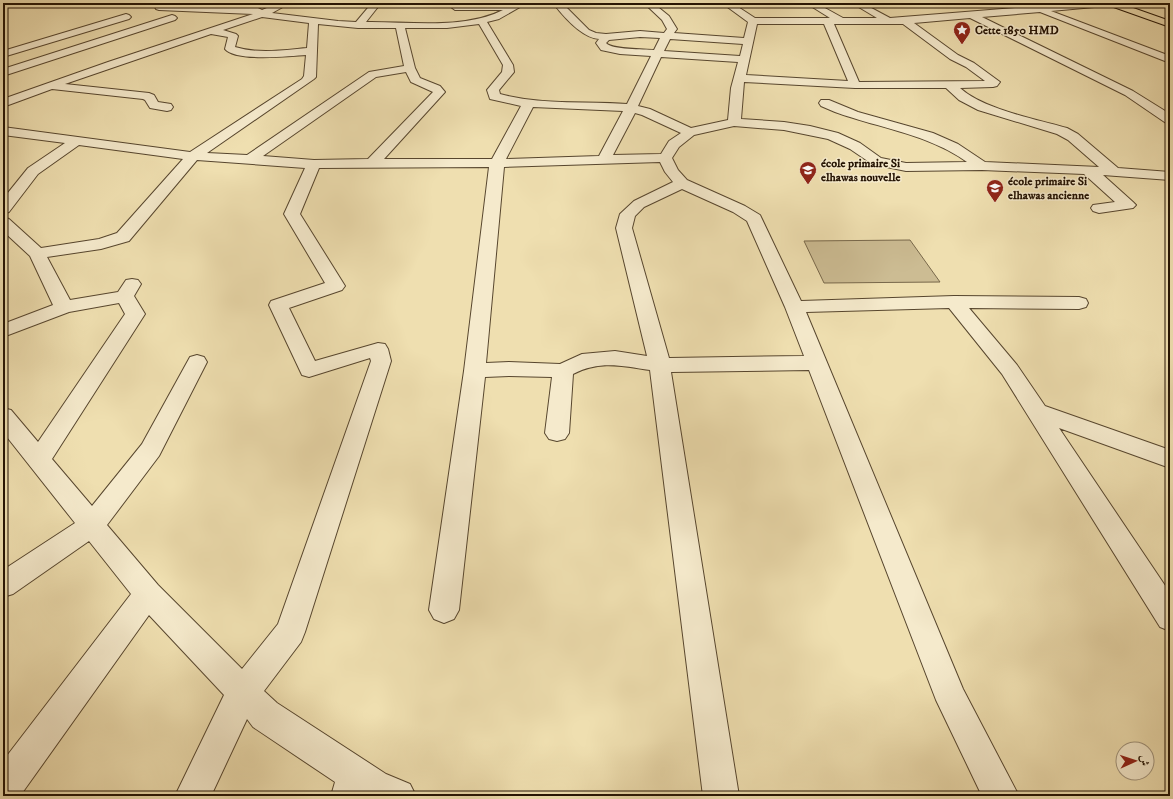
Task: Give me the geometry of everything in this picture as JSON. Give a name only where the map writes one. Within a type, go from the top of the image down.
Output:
[{"type":"main road","points":[[1111,3],[1170,24]]},
{"type":"street","points":[[153,10],[168,3]]},
{"type":"street","points":[[3,103],[264,13],[286,3]]},
{"type":"street","points":[[358,25],[377,3]]},
{"type":"street","points":[[557,3],[586,32],[594,36],[606,37],[640,34],[749,41]]},
{"type":"street","points":[[604,160],[666,36],[672,29],[671,24],[648,3]]},
{"type":"street","points":[[726,3],[753,21],[905,21],[1105,3]]},
{"type":"street","points":[[810,3],[842,21]]},
{"type":"street","points":[[856,3],[889,21]]},
{"type":"street","points":[[1025,3],[1170,60]]},
{"type":"street","points":[[447,25],[456,5],[520,5]]},
{"type":"street","points":[[153,10],[211,8],[222,6],[314,21],[358,25],[447,25],[482,21],[520,5]]},
{"type":"street","points":[[222,6],[199,21],[222,27]]},
{"type":"street","points":[[950,6],[1129,93],[1170,120]]},
{"type":"street","points":[[153,10],[172,18],[183,20]]},
{"type":"street","points":[[780,10],[798,20]]},
{"type":"street","points":[[3,54],[134,15]]},
{"type":"street","points":[[3,73],[172,18]]},
{"type":"street","points":[[37,254],[101,244],[123,236],[192,156],[310,77],[314,21]]},
{"type":"street","points":[[482,21],[508,65],[508,72],[493,90],[494,96],[506,100],[529,103],[631,108],[646,112],[690,132]]},
{"type":"street","points":[[734,122],[737,88],[753,21]]},
{"type":"street","points":[[828,21],[855,85]]},
{"type":"street","points":[[740,78],[855,85],[950,85],[988,84],[994,82],[970,65],[954,58],[905,21]]},
{"type":"street","points":[[372,164],[439,92],[436,88],[416,80],[410,68],[400,25]]},
{"type":"street","points":[[211,31],[226,33],[233,36],[230,49],[237,51],[277,54],[311,51]]},
{"type":"street","points":[[77,32],[157,49]]},
{"type":"street","points":[[606,37],[601,43],[605,48],[620,51],[744,59]]},
{"type":"street","points":[[3,60],[81,75]]},
{"type":"street","points":[[249,160],[373,74],[410,68]]},
{"type":"street","points":[[950,85],[971,102],[982,107],[1062,131],[1072,137],[1114,172]]},
{"type":"street","points":[[49,87],[145,96],[150,98],[154,105],[167,107]]},
{"type":"street","points":[[444,610],[475,371],[497,163],[529,103]]},
{"type":"street","points":[[825,103],[838,110],[943,141],[961,150],[982,166]]},
{"type":"street","points":[[665,158],[674,144],[690,132],[734,122],[784,126],[810,130],[833,136],[854,146],[877,161],[906,167],[982,166],[1088,170],[1170,176]]},
{"type":"street","points":[[3,131],[75,142],[192,156],[314,164],[497,163],[665,158]]},
{"type":"street","points":[[3,209],[33,171],[75,142]]},
{"type":"street","points":[[665,158],[672,172],[682,183],[739,209],[754,218],[794,307],[952,700],[1001,796]]},
{"type":"street","points":[[193,796],[242,692],[290,632],[381,360],[378,349],[309,370],[278,305],[336,286],[292,214],[314,164]]},
{"type":"street","points":[[1088,170],[1128,205],[1099,208]]},
{"type":"street","points":[[682,183],[639,204],[628,214],[624,228],[660,365],[721,796]]},
{"type":"street","points":[[3,222],[37,254],[64,307]]},
{"type":"street","points":[[3,331],[64,307],[128,290],[135,314],[39,459]]},
{"type":"street","points":[[794,307],[954,302],[1079,303]]},
{"type":"street","points":[[954,302],[1010,370],[1170,618]]},
{"type":"street","points":[[475,371],[509,369],[563,371],[582,361],[615,358],[660,365],[816,363]]},
{"type":"street","points":[[3,584],[92,525],[151,450],[197,362]]},
{"type":"street","points":[[557,432],[563,371]]},
{"type":"street","points":[[1036,411],[1170,459]]},
{"type":"street","points":[[3,416],[148,594],[265,715],[352,785],[377,789],[398,796]]},
{"type":"street","points":[[3,790],[148,594]]},
{"type":"shaded area","points":[[910,240],[940,282],[824,283],[804,241]]},
{"type":"place","name":"Cette 1850 HMD","points":[[962,45]]},
{"type":"place","name":"école primaire Si elhawas nouvelle","points":[[808,185]]},
{"type":"place","name":"école primaire Si elhawas ancienne","points":[[995,203]]}]
